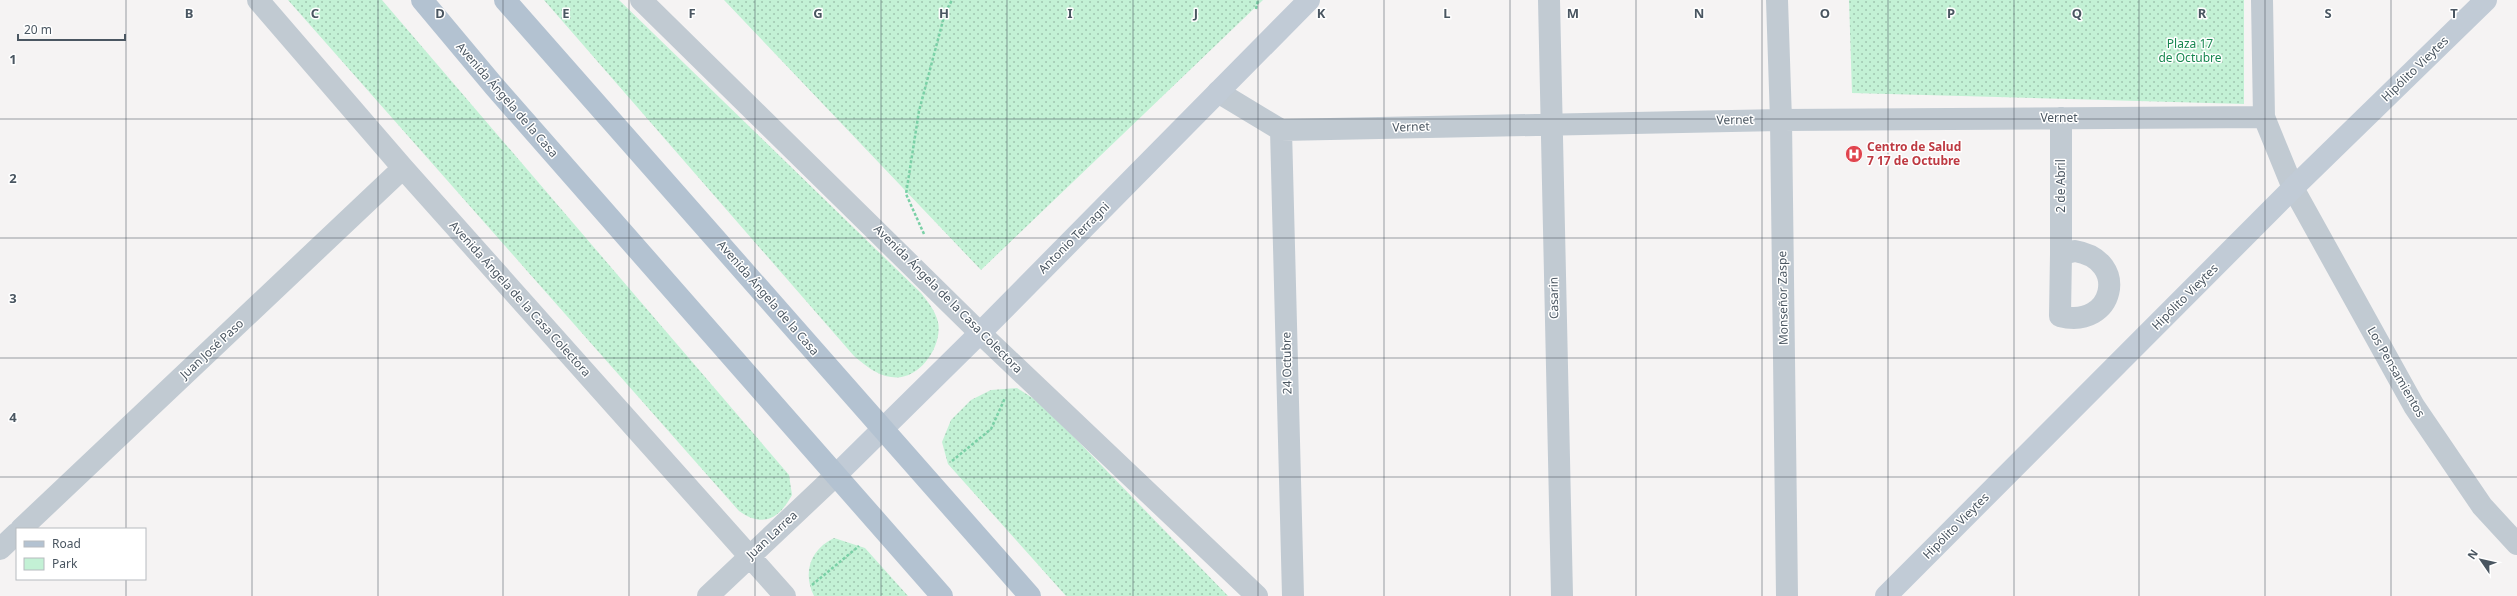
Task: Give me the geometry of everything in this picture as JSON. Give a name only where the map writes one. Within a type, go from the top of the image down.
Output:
[{"type":"main road","name":"Avenida Ángela de la Casa","points":[[422,0],[494,86],[942,596]]},
{"type":"main road","name":"Avenida Ángela de la Casa","points":[[506,0],[1030,596]]},
{"type":"street","name":"Avenida Ángela de la Casa Colectora","points":[[258,0],[403,168],[785,596]]},
{"type":"street","name":"Avenida Ángela de la Casa Colectora","points":[[641,0],[980,333],[1257,596]]},
{"type":"street","name":"Antonio Terragni","points":[[836,475],[980,333],[1309,0]]},
{"type":"street","name":"Casarin","points":[[1549,0],[1550,123],[1562,596]]},
{"type":"street","name":"Monseñor Zaspe","points":[[1777,0],[1781,120],[1787,596]]},
{"type":"street","points":[[2262,0],[2264,117]]},
{"type":"street","name":"Hipólito Vieytes","points":[[1886,596],[2293,188],[2486,0]]},
{"type":"street","points":[[1218,92],[1281,130]]},
{"type":"street","name":"Vernet","points":[[1281,130],[1550,123],[2264,117]]},
{"type":"street","name":"Los Pensamientos","points":[[2264,117],[2293,188],[2414,406],[2482,506],[2517,544]]},
{"type":"street","name":"2 de Abril","points":[[2060,118],[2061,254]]},
{"type":"street","name":"24 Octubre","points":[[1281,130],[1293,596]]},
{"type":"street","name":"Juan José Paso","points":[[22,528],[403,168]]},
{"type":"street","name":"Juan Larrea","points":[[708,596],[836,475]]},
{"type":"street","points":[[0,549],[16,533]]},
{"type":"path","points":[[927,241],[906,194],[919,111],[945,13],[952,0]]},
{"type":"path","points":[[952,462],[991,429],[1006,396]]},
{"type":"path","points":[[808,588],[861,544]]},
{"type":"green space","points":[[288,0],[382,0],[789,475],[792,495],[782,510],[776,515],[763,520],[748,516],[739,511]]},
{"type":"green space","points":[[544,0],[619,0],[921,293],[929,303],[937,318],[939,332],[937,342],[926,361],[910,374],[901,377],[891,377],[876,372],[854,356]]},
{"type":"green space","points":[[724,0],[1263,0],[981,270]]},
{"type":"green space","name":"Plaza 17 de Octubre","points":[[1849,0],[2244,0],[2244,104],[1852,93]]},
{"type":"green space","points":[[1017,388],[1042,404],[1228,596],[1066,596],[948,464],[942,442],[951,420],[971,400],[991,390]]},
{"type":"green space","points":[[834,538],[865,548],[908,596],[814,596],[810,587],[809,578],[811,562],[819,548]]},
{"type":"place","name":"Centro de Salud 7 17 de Octubre","points":[[1854,154]]}]
